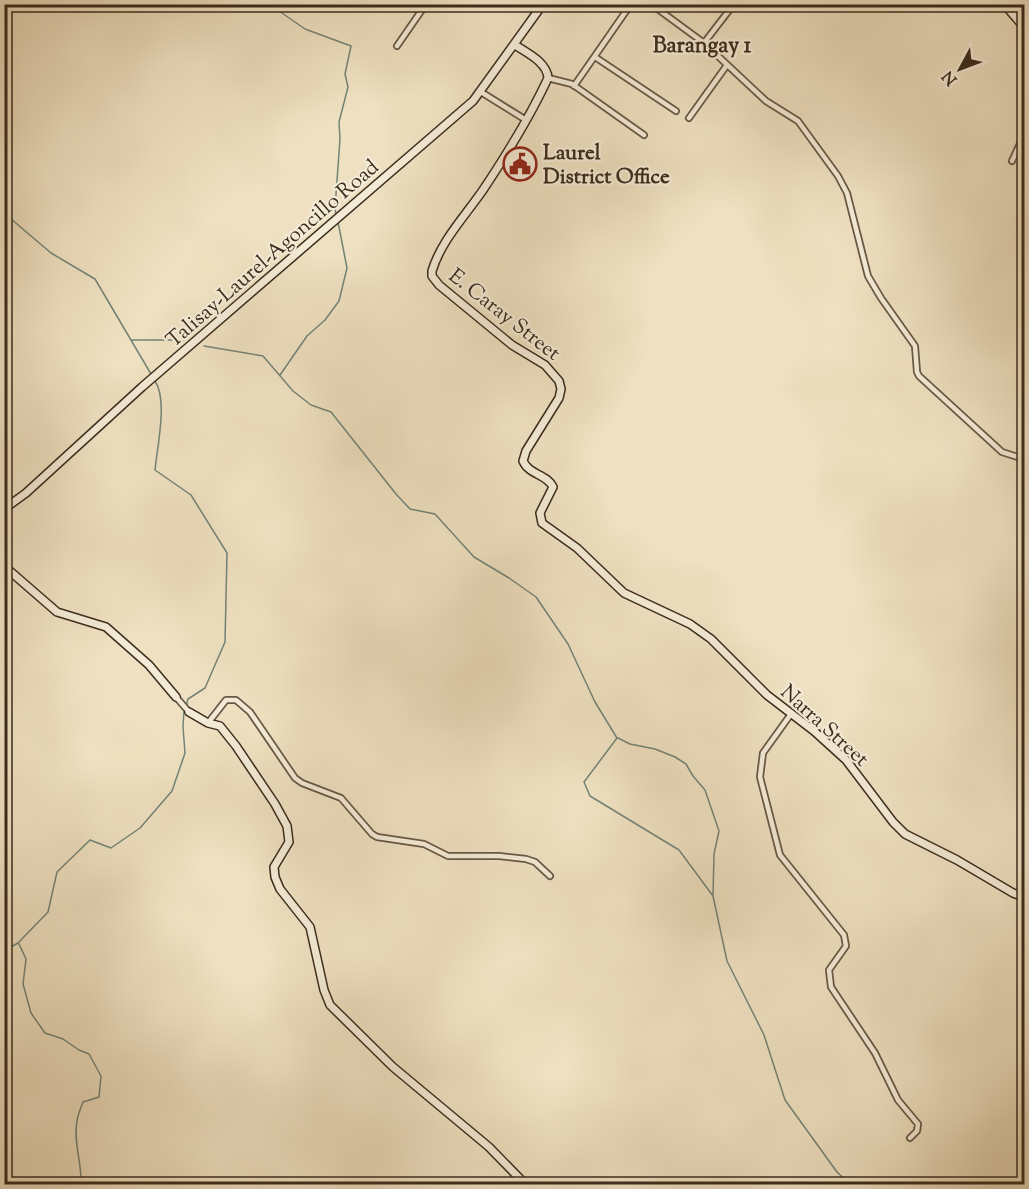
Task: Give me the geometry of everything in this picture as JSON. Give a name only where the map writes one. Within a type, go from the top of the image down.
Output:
[{"type":"street","points":[[397,46],[426,4]]},
{"type":"street","name":"Talisay-Laurel-Agoncillo Road","points":[[4,509],[33,487],[142,387],[481,92],[543,4]]},
{"type":"street","points":[[574,86],[631,4]]},
{"type":"street","points":[[651,4],[704,43],[766,101],[798,121],[838,176],[847,193],[868,276],[915,346],[919,376],[1002,452],[1024,459]]},
{"type":"street","points":[[704,43],[733,5]]},
{"type":"street","points":[[1008,5],[1024,27]]},
{"type":"street","points":[[481,92],[526,120],[548,78],[541,62],[515,45]]},
{"type":"street","points":[[595,57],[676,111]]},
{"type":"street","points":[[689,118],[727,65]]},
{"type":"street","points":[[548,78],[574,86],[644,135]]},
{"type":"street","name":"E. Caray Street","points":[[526,120],[484,189],[445,244],[434,266],[432,276],[439,285],[512,345],[546,365],[559,381],[561,388],[559,398],[526,451],[523,461],[529,469],[547,479],[553,488],[540,513],[540,518],[545,526],[577,548],[631,597]]},
{"type":"street","points":[[1012,161],[1024,135]]},
{"type":"street","points":[[4,566],[57,612],[106,627],[149,665],[194,717],[220,726],[275,804],[287,826],[289,842],[274,867],[275,877],[280,889],[310,927],[324,990],[330,1005],[393,1067],[489,1147],[525,1185]]},
{"type":"street","name":"Narra Street","points":[[631,597],[702,631],[761,689],[846,760],[893,822],[905,834],[1024,897]]},
{"type":"street","points":[[208,723],[226,700],[236,700],[250,712],[295,778],[341,798],[377,837],[424,844],[448,856],[526,859],[535,862],[550,876]]},
{"type":"street","points":[[791,714],[763,753],[760,777],[780,855],[844,935],[846,946],[829,970],[831,987],[875,1053],[898,1100],[918,1124],[917,1131],[910,1138]]},
{"type":"waterway","points":[[269,4],[305,29],[351,46],[345,74],[348,87],[339,122],[336,215]]},
{"type":"waterway","points":[[4,213],[51,253],[95,279],[151,374]]},
{"type":"waterway","points":[[280,375],[307,336],[325,320],[339,301],[347,268],[338,222]]},
{"type":"waterway","points":[[132,340],[185,340]]},
{"type":"waterway","points":[[204,346],[263,356],[293,391],[311,405],[331,412],[410,509],[435,514],[474,557],[536,597],[568,644],[595,702],[617,738],[584,782],[590,796],[679,850],[713,896],[727,961],[764,1035],[785,1100],[837,1172],[850,1184]]},
{"type":"waterway","points":[[155,381],[161,400],[155,470],[191,495],[227,553],[225,642],[205,688],[188,699],[186,706]]},
{"type":"waterway","points":[[4,951],[18,943],[48,912],[57,872],[90,840],[111,848],[140,828],[172,791],[185,753],[184,710]]},
{"type":"waterway","points":[[618,738],[630,744],[655,749],[675,757],[686,764],[705,790],[719,831],[714,854],[713,895]]},
{"type":"waterway","points":[[19,944],[26,959],[23,984],[31,1013],[45,1033],[63,1039],[89,1054],[101,1076],[99,1097],[83,1102],[77,1118],[76,1137],[81,1184]]},
{"type":"place","name":"Laurel District Office","points":[[520,164]]},
{"type":"district","name":"Barangay 1","points":[[702,44]]}]
